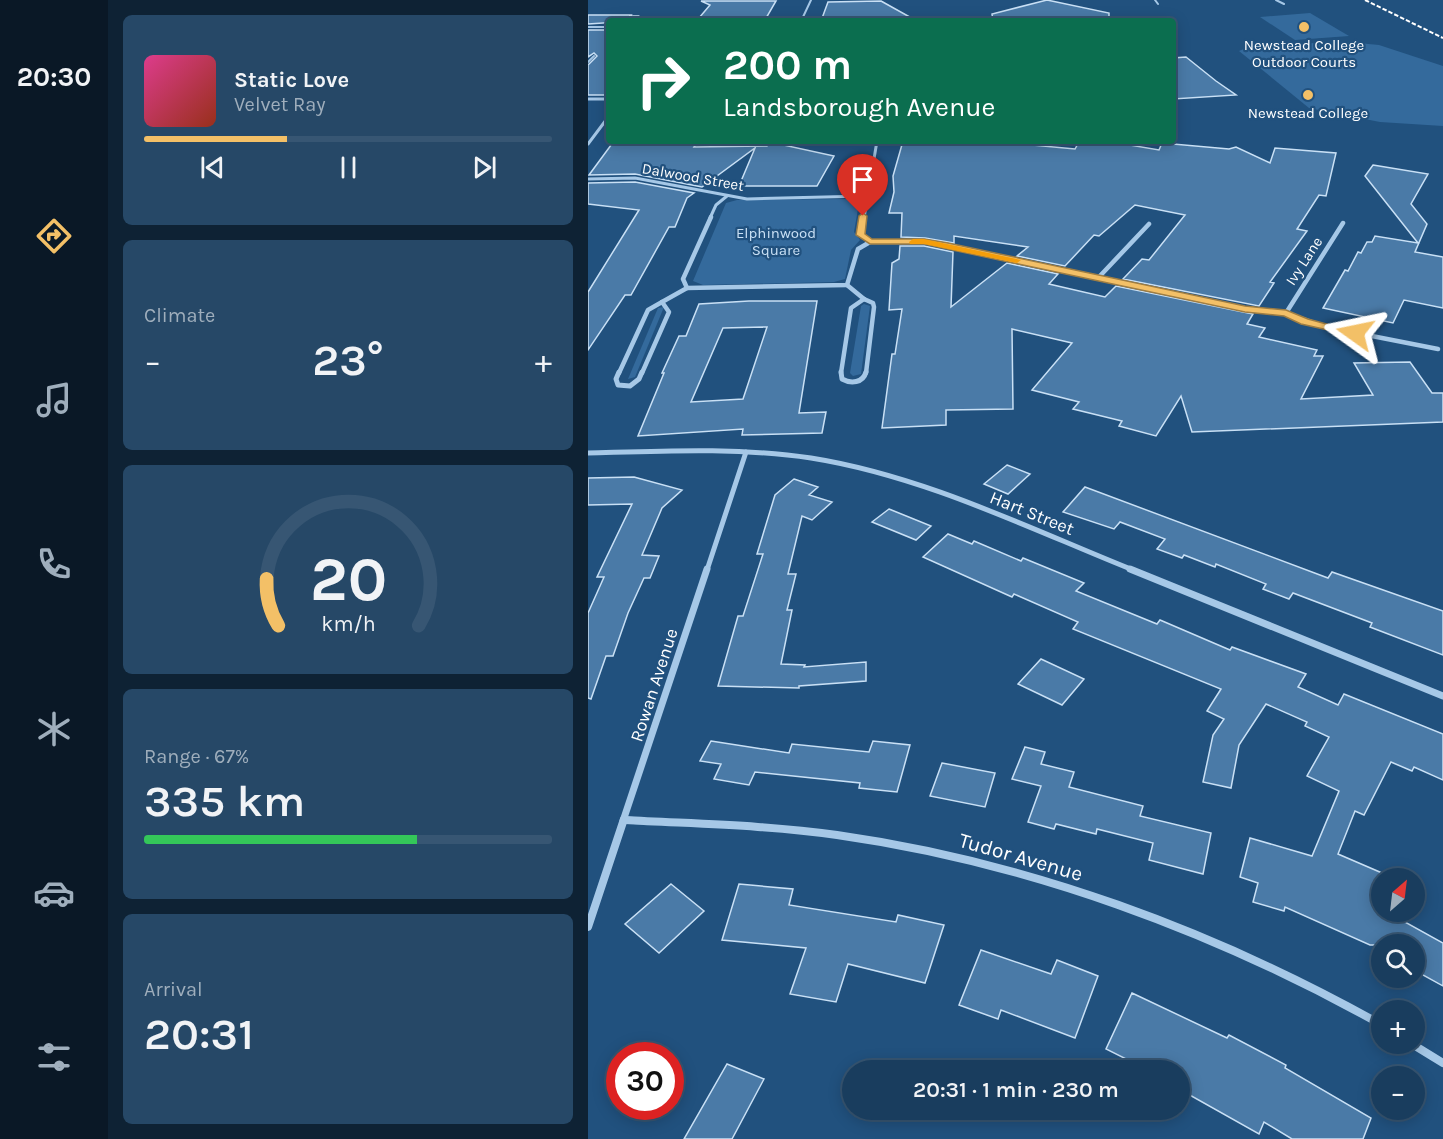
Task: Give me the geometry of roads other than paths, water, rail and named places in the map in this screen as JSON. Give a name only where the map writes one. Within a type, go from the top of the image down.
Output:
[{"type":"street","points":[[1276,0],[1284,4]]},
{"type":"street","points":[[806,18],[803,17],[808,1]]},
{"type":"street","points":[[588,27],[606,27]]},
{"type":"street","points":[[588,62],[594,56]]},
{"type":"street","points":[[588,99],[606,99]]},
{"type":"street","points":[[588,144],[606,120]]},
{"type":"street","points":[[876,144],[861,235],[870,242],[924,242],[1245,309],[1286,313],[1326,327],[1438,350]]},
{"type":"street","name":"Dalwood Street","points":[[588,179],[635,178],[747,199],[866,196]]},
{"type":"street","points":[[687,288],[683,279],[716,205],[727,196]]},
{"type":"street","name":"Ivy Lane","points":[[1286,313],[1343,223]]},
{"type":"street","points":[[1099,277],[1149,224]]},
{"type":"street","points":[[847,285],[856,253],[870,242]]},
{"type":"street","points":[[662,302],[669,312],[639,379],[630,386],[618,385],[616,380],[648,310],[662,302],[687,288],[847,285],[864,299],[873,303],[874,307],[866,375],[859,381],[847,382],[842,379],[841,375],[851,308],[864,299]]},
{"type":"street","name":"Hart Street","points":[[588,453],[691,450],[746,452],[807,458],[854,466],[921,484],[1443,696]]},
{"type":"street","name":"Rowan Avenue","points":[[588,927],[746,452]]},
{"type":"street","name":"Tudor Avenue","points":[[625,820],[743,826],[838,836],[950,856],[1037,877],[1195,935],[1263,965],[1371,1019]]},
{"type":"street","points":[[1425,1052],[1443,1063]]},
{"type":"railway","points":[[1365,0],[1443,38]]},
{"type":"place","name":"Newstead College Outdoor Courts","points":[[1304,27]]},
{"type":"place","name":"Newstead College","points":[[1308,95]]},
{"type":"park label","name":"Elphinwood Square","points":[[776,242]]}]
